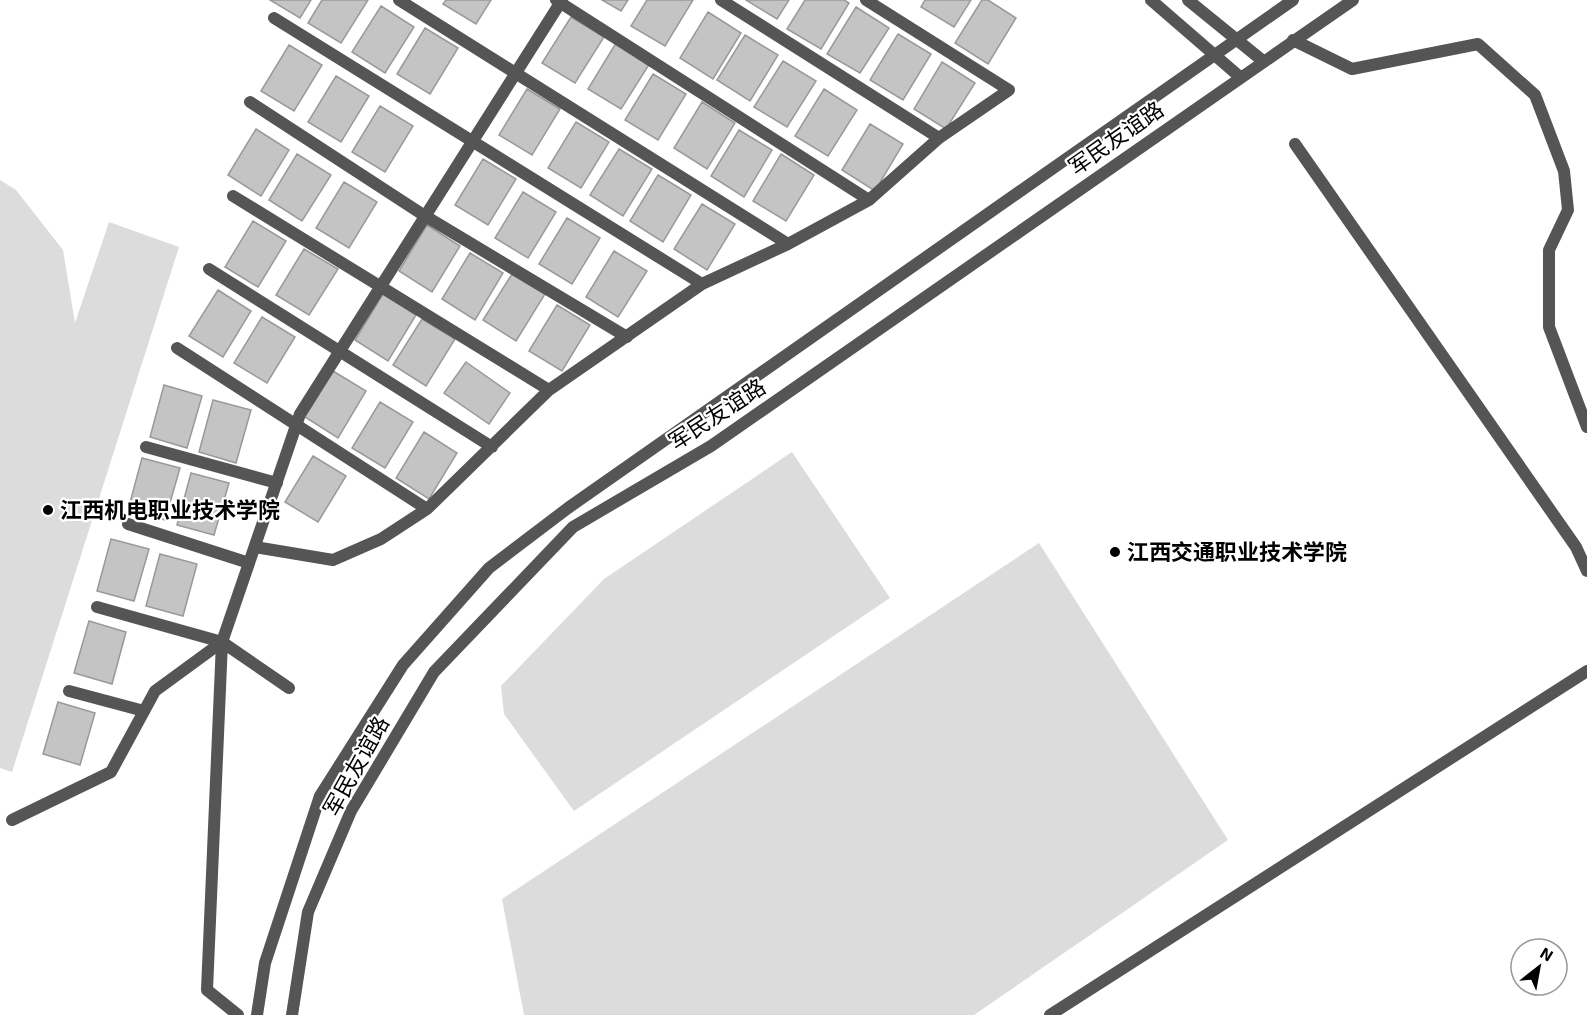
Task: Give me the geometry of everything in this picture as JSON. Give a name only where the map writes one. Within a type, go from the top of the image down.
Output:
[{"type":"street","points":[[399,0],[788,244]]},
{"type":"street","points":[[722,0],[939,138]]},
{"type":"street","points":[[255,547],[333,560],[381,539],[427,509],[549,390],[702,284],[788,244],[869,200],[939,138],[1009,90],[866,0]]},
{"type":"street","points":[[1151,0],[1240,77]]},
{"type":"street","points":[[1188,0],[1263,61]]},
{"type":"street","name":"军民友谊路","points":[[257,1015],[265,963],[320,796],[403,665],[489,568],[568,508],[1293,0]]},
{"type":"street","name":"军民友谊路","points":[[292,1015],[308,912],[351,811],[434,672],[573,527],[711,446],[1353,0]]},
{"type":"street","points":[[238,1015],[207,990],[222,642],[300,414],[560,1],[869,200]]},
{"type":"street","points":[[274,18],[702,284]]},
{"type":"street","points":[[1293,40],[1352,69],[1478,44],[1535,95],[1564,171],[1568,210],[1550,250],[1549,327],[1587,427]]},
{"type":"street","points":[[250,102],[425,216],[627,337]]},
{"type":"street","points":[[1295,144],[1576,547],[1587,571]]},
{"type":"street","points":[[233,196],[549,390]]},
{"type":"street","points":[[209,269],[492,447]]},
{"type":"street","points":[[177,348],[427,509]]},
{"type":"street","points":[[146,447],[276,483]]},
{"type":"street","points":[[128,524],[249,563]]},
{"type":"street","points":[[97,607],[222,642],[289,688]]},
{"type":"street","points":[[12,820],[111,772],[155,691],[222,642]]},
{"type":"street","points":[[1050,1015],[1587,670]]},
{"type":"street","points":[[69,691],[144,711]]},
{"type":"shaded area","points":[[0,180],[16,190],[63,250],[75,323],[109,222],[179,247],[12,772],[0,768]]},
{"type":"shaded area","points":[[792,452],[890,598],[574,811],[504,714],[501,686],[604,579]]},
{"type":"shaded area","points":[[1039,543],[1228,840],[974,1015],[524,1015],[502,899]]},
{"type":"building","points":[[270,0],[311,0],[300,18]]},
{"type":"building","points":[[322,0],[368,0],[341,43],[308,23]]},
{"type":"building","points":[[446,0],[491,0],[476,24],[443,4]]},
{"type":"building","points":[[602,0],[628,0],[621,11]]},
{"type":"building","points":[[647,0],[693,0],[665,46],[631,26]]},
{"type":"building","points":[[746,0],[789,0],[777,19]]},
{"type":"building","points":[[805,0],[844,0],[849,3],[821,49],[787,29]]},
{"type":"building","points":[[925,0],[971,0],[954,27],[921,7]]},
{"type":"building","points":[[982,0],[988,0],[1016,18],[988,64],[955,43]]},
{"type":"building","points":[[381,6],[414,27],[385,73],[352,52]]},
{"type":"building","points":[[856,7],[889,28],[860,73],[827,54]]},
{"type":"building","points":[[708,12],[741,33],[713,79],[680,58]]},
{"type":"building","points":[[571,17],[604,37],[575,83],[542,63]]},
{"type":"building","points":[[425,28],[458,48],[430,94],[397,74]]},
{"type":"building","points":[[898,34],[931,54],[903,100],[870,80]]},
{"type":"building","points":[[745,35],[778,55],[750,101],[717,80]]},
{"type":"building","points":[[616,43],[650,63],[621,109],[588,89]]},
{"type":"building","points":[[289,45],[322,65],[294,111],[261,91]]},
{"type":"building","points":[[783,61],[816,81],[787,127],[754,107]]},
{"type":"building","points":[[942,62],[975,83],[946,129],[914,109]]},
{"type":"building","points":[[653,74],[686,94],[658,140],[625,120]]},
{"type":"building","points":[[336,76],[369,96],[341,142],[308,122]]},
{"type":"building","points":[[527,89],[560,109],[532,155],[499,135]]},
{"type":"building","points":[[824,89],[857,110],[828,156],[795,136]]},
{"type":"building","points":[[702,102],[735,123],[707,169],[674,148]]},
{"type":"building","points":[[380,106],[413,126],[385,172],[352,152]]},
{"type":"building","points":[[576,122],[609,142],[581,188],[548,168]]},
{"type":"building","points":[[870,124],[903,144],[875,191],[842,170]]},
{"type":"building","points":[[256,129],[289,150],[261,196],[228,175]]},
{"type":"building","points":[[739,130],[772,150],[744,197],[711,176]]},
{"type":"building","points":[[619,149],[652,169],[623,216],[590,195]]},
{"type":"building","points":[[297,154],[331,175],[302,221],[269,200]]},
{"type":"building","points":[[781,154],[814,175],[786,221],[753,201]]},
{"type":"building","points":[[483,159],[516,179],[488,225],[455,205]]},
{"type":"building","points":[[658,175],[691,195],[663,242],[630,221]]},
{"type":"building","points":[[344,182],[377,202],[349,248],[316,228]]},
{"type":"building","points":[[523,192],[556,212],[528,258],[495,238]]},
{"type":"building","points":[[702,204],[735,224],[707,270],[674,249]]},
{"type":"building","points":[[567,218],[600,238],[572,284],[539,264]]},
{"type":"building","points":[[253,221],[286,241],[258,287],[225,267]]},
{"type":"building","points":[[427,225],[460,246],[432,292],[399,271]]},
{"type":"building","points":[[304,249],[338,269],[309,315],[276,295]]},
{"type":"building","points":[[614,251],[647,271],[618,317],[586,297]]},
{"type":"building","points":[[470,253],[503,273],[475,320],[442,299]]},
{"type":"building","points":[[512,274],[545,294],[516,341],[483,320]]},
{"type":"building","points":[[218,290],[251,311],[223,357],[189,336]]},
{"type":"building","points":[[383,294],[416,315],[388,361],[355,340]]},
{"type":"building","points":[[557,305],[590,325],[562,371],[529,351]]},
{"type":"building","points":[[262,317],[295,337],[267,383],[234,363]]},
{"type":"building","points":[[422,319],[455,339],[426,386],[393,365]]},
{"type":"building","points":[[466,362],[510,393],[489,424],[444,393]]},
{"type":"building","points":[[333,371],[366,391],[338,438],[305,417]]},
{"type":"building","points":[[164,385],[202,396],[187,448],[150,437]]},
{"type":"building","points":[[213,400],[251,410],[236,463],[199,452]]},
{"type":"building","points":[[380,402],[413,422],[385,468],[352,448]]},
{"type":"building","points":[[424,432],[457,453],[429,499],[396,478]]},
{"type":"building","points":[[313,456],[346,476],[318,522],[285,502]]},
{"type":"building","points":[[142,458],[180,468],[165,520],[128,510]]},
{"type":"building","points":[[191,473],[229,483],[214,535],[177,525]]},
{"type":"building","points":[[111,539],[149,549],[134,601],[97,591]]},
{"type":"building","points":[[160,554],[197,564],[183,616],[146,606]]},
{"type":"building","points":[[89,621],[126,632],[112,684],[74,673]]},
{"type":"building","points":[[58,702],[95,713],[80,765],[43,754]]},
{"type":"place","name":"江西机电职业技术学院","points":[[48,510]]},
{"type":"place","name":"江西交通职业技术学院","points":[[1115,552]]}]
